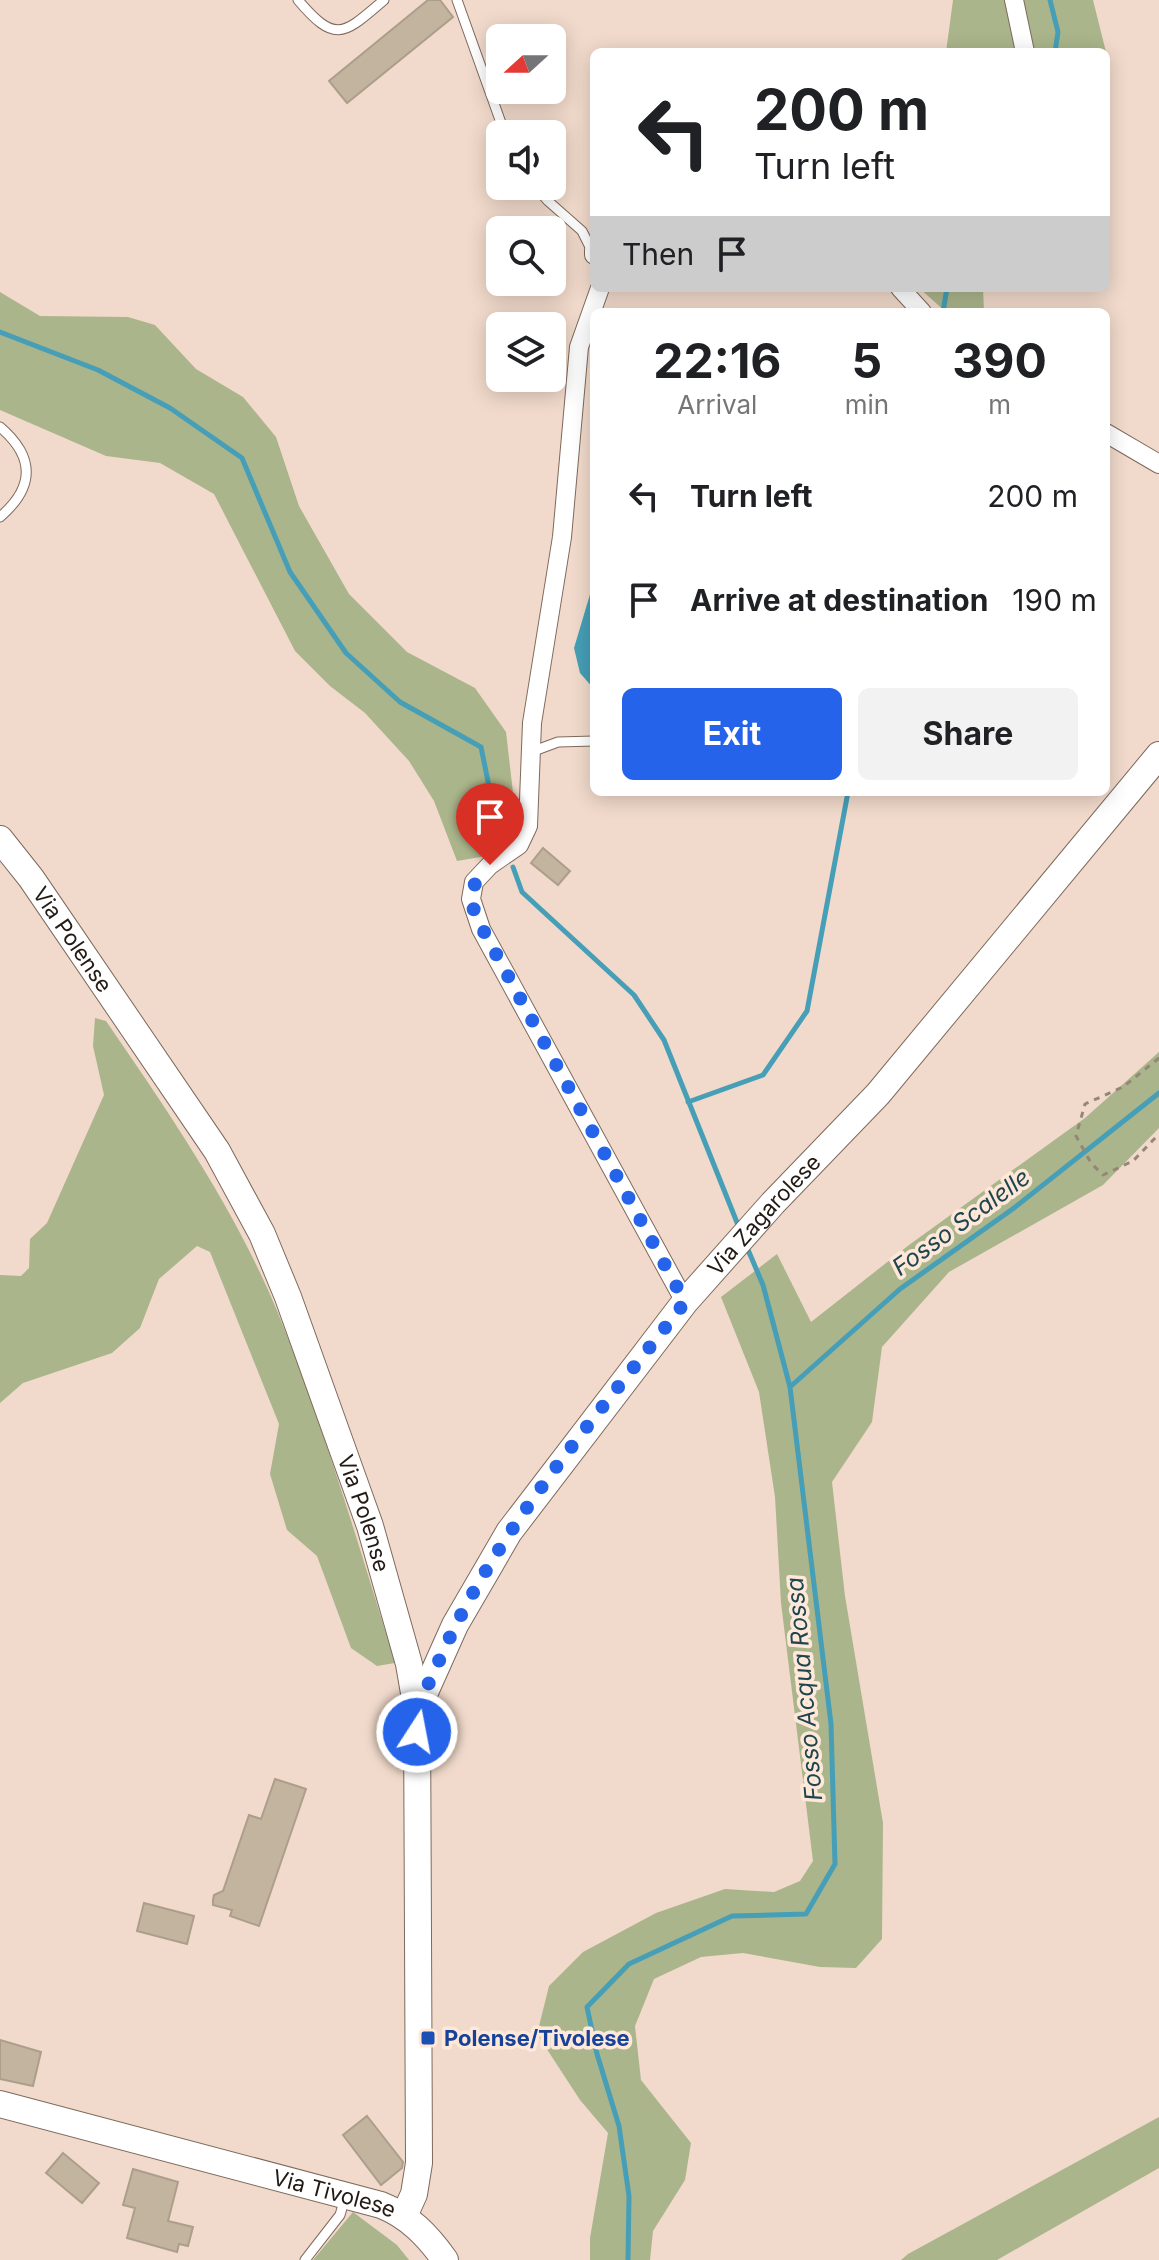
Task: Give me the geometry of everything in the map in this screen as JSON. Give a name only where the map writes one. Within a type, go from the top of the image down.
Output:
[{"type":"main road","name":"Via Zagarolese","points":[[417,1710],[455,1625],[509,1532],[685,1302],[749,1228],[878,1094],[1159,755]]},
{"type":"main road","name":"Via Polense","points":[[0,839],[31,878],[198,1123],[255,1218],[288,1297],[370,1526],[409,1664],[417,1710],[419,2163],[414,2194],[404,2216]]},
{"type":"main road","name":"Via Tivolese","points":[[0,2104],[346,2194],[404,2216]]},
{"type":"main road","points":[[404,2216],[425,2234],[445,2260]]},
{"type":"street","points":[[1014,0],[1024,48]]},
{"type":"street","points":[[904,292],[918,308]]},
{"type":"street","points":[[590,316],[579,347],[560,551],[529,753],[530,810],[526,833],[519,845],[490,865],[474,882],[471,899],[488,942],[685,1302]]},
{"type":"street","points":[[1110,435],[1159,464]]},
{"type":"lane","points":[[298,0],[317,22],[334,30],[346,29],[357,23],[384,0]]},
{"type":"lane","points":[[457,0],[500,120]]},
{"type":"lane","points":[[547,200],[582,231],[590,246]]},
{"type":"lane","points":[[0,427],[17,444],[26,473],[22,493],[0,517]]},
{"type":"lane","points":[[529,753],[558,742],[590,741]]},
{"type":"lane","points":[[305,2260],[340,2215],[346,2194]]},
{"type":"path","points":[[1159,1058],[1123,1087],[1085,1104],[1076,1136],[1091,1163],[1103,1175],[1133,1161],[1159,1134]]},
{"type":"green space","points":[[953,0],[1093,0],[1105,48],[947,48]]},
{"type":"green space","points":[[0,292],[40,316],[128,317],[155,325],[196,369],[243,397],[276,437],[299,506],[349,594],[407,652],[475,688],[506,732],[517,827],[513,843],[492,855],[457,861],[434,801],[409,761],[365,713],[330,686],[295,651],[214,494],[160,463],[106,456],[0,410]]},
{"type":"green space","points":[[924,292],[983,292],[984,308],[942,308]]},
{"type":"green space","points":[[95,1018],[106,1021],[177,1127],[222,1199],[261,1274],[326,1443],[395,1663],[377,1666],[351,1648],[317,1556],[287,1530],[270,1474],[279,1424],[210,1252],[197,1246],[159,1279],[140,1328],[112,1353],[23,1383],[0,1403],[0,1275],[21,1276],[29,1268],[30,1239],[47,1223],[104,1095],[93,1046]]},
{"type":"green space","points":[[1159,1052],[1159,1128],[1103,1185],[949,1272],[882,1347],[872,1422],[832,1482],[845,1596],[883,1823],[882,1939],[856,1968],[820,1967],[743,1953],[701,1957],[654,1979],[635,2026],[641,2080],[691,2143],[685,2180],[653,2231],[650,2260],[590,2260],[590,2238],[608,2133],[580,2100],[537,2034],[549,1986],[583,1952],[656,1913],[725,1889],[774,1892],[800,1881],[813,1861],[781,1603],[775,1497],[759,1392],[721,1297],[777,1254],[811,1322],[909,1245],[1085,1118]]},
{"type":"green space","points":[[1159,2117],[1159,2168],[997,2260],[901,2260],[908,2254]]},
{"type":"green space","points":[[353,2212],[397,2245],[409,2260],[313,2260]]},
{"type":"water","points":[[590,594],[590,684],[580,673],[574,648]]},
{"type":"building","points":[[428,0],[440,0],[453,17],[347,103],[329,81]]},
{"type":"building","points":[[543,848],[570,871],[558,885],[531,863]]},
{"type":"building","points":[[275,1779],[306,1789],[259,1926],[230,1916],[232,1910],[213,1905],[213,1900],[214,1895],[223,1891],[249,1815],[261,1819]]},
{"type":"building","points":[[144,1903],[194,1916],[187,1944],[137,1931]]},
{"type":"building","points":[[0,2040],[41,2052],[33,2086],[0,2079]]},
{"type":"building","points":[[367,2116],[403,2162],[402,2168],[381,2185],[343,2135]]},
{"type":"building","points":[[63,2153],[99,2183],[82,2203],[46,2173]]},
{"type":"building","points":[[133,2169],[178,2182],[168,2221],[193,2227],[188,2246],[179,2244],[177,2252],[127,2238],[135,2208],[123,2205]]},
{"type":"waterway","points":[[1050,0],[1058,32],[1056,48]]},
{"type":"waterway","points":[[944,308],[946,292]]},
{"type":"waterway","name":"Fosso Acqua Rossa","points":[[0,332],[98,370],[170,408],[242,458],[290,572],[346,653],[400,702],[481,747],[503,842]]},
{"type":"waterway","points":[[688,1102],[763,1075],[807,1011],[847,796]]},
{"type":"waterway","name":"Fosso Acqua Rossa","points":[[513,867],[522,892],[634,995],[664,1040],[738,1225]]},
{"type":"waterway","name":"Fosso Scalelle","points":[[790,1387],[900,1289],[1014,1208],[1159,1093]]},
{"type":"waterway","name":"Fosso Acqua Rossa","points":[[628,2260],[629,2196],[619,2126],[597,2054],[587,2007],[629,1964],[732,1916],[806,1914],[835,1864],[831,1724],[790,1387],[763,1285],[746,1245]]},
{"type":"place","name":"Polense/Tivolese","points":[[428,2038]]},
{"type":"route","points":[[417,1732],[417,1710],[455,1625],[509,1532],[685,1302],[476,917],[471,899],[472,889],[474,882],[490,865]]}]
